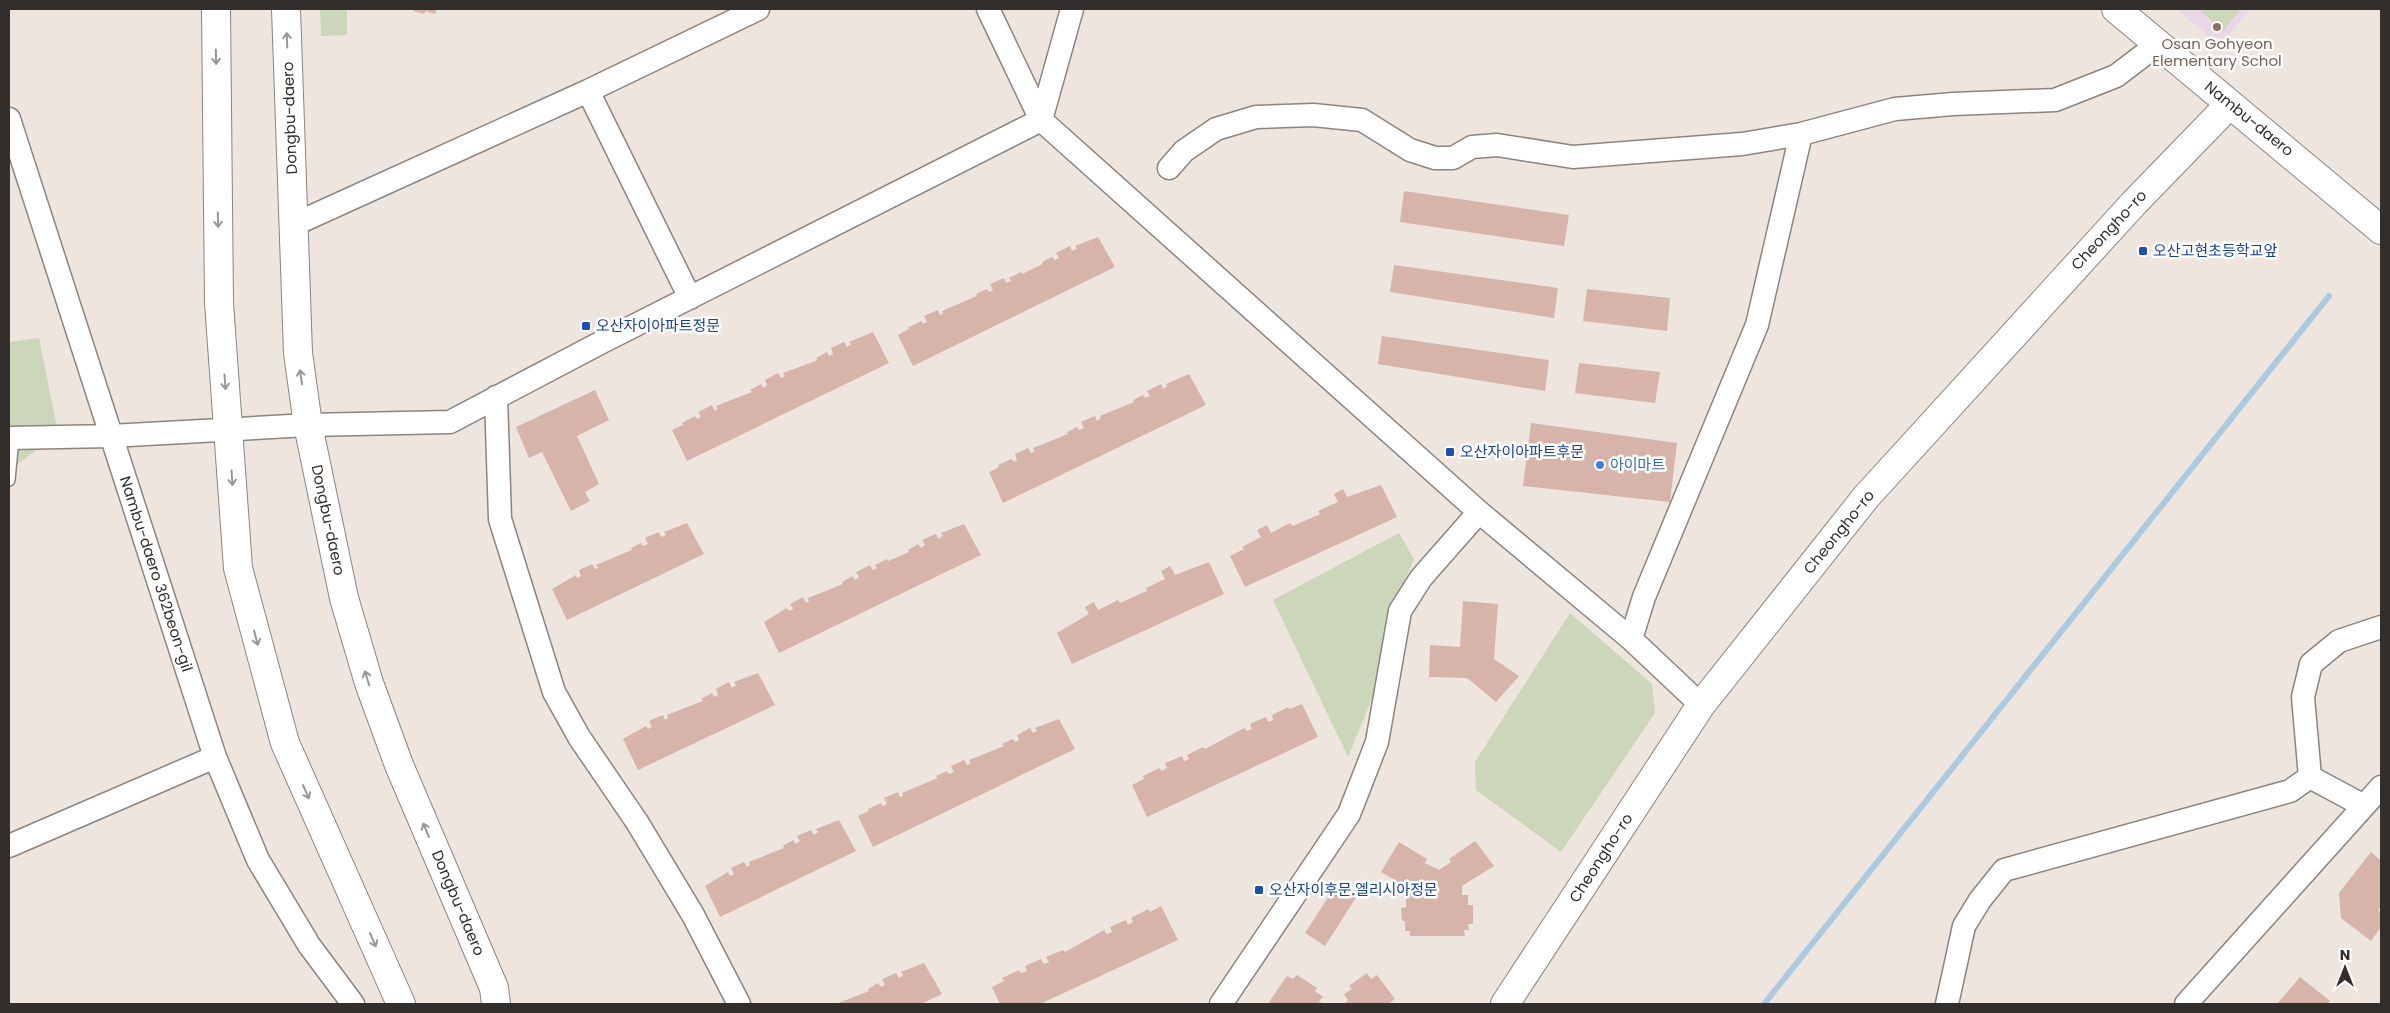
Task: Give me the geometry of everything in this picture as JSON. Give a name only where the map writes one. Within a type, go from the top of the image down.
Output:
[{"type":"main road","points":[[216,9],[219,303],[238,568],[285,743],[401,1004]]},
{"type":"main road","name":"Dongbu-daero","points":[[286,9],[298,353],[308,425],[344,598],[369,683],[399,764],[494,988],[497,1002]]},
{"type":"main road","name":"Nambu-daero","points":[[2116,9],[2381,230]]},
{"type":"main road","name":"Cheongho-ro","points":[[1505,1004],[1701,705],[1866,497],[2121,218],[2230,104]]},
{"type":"street","points":[[293,225],[588,90],[758,9]]},
{"type":"street","points":[[988,9],[1041,120],[1479,512],[1631,639],[1701,705]]},
{"type":"street","points":[[11,438],[111,436],[308,425],[450,422],[496,396],[1041,120],[1072,9]]},
{"type":"street","points":[[1169,168],[1184,151],[1216,129],[1256,117],[1313,115],[1362,120],[1410,150],[1435,158],[1453,158],[1472,147],[1497,144],[1573,157],[1742,144],[1801,134],[1895,109],[1953,104],[2055,100],[2116,76],[2158,44]]},
{"type":"street","points":[[588,90],[690,298]]},
{"type":"street","name":"Nambu-daero 362beon-gil","points":[[9,120],[215,757],[258,860],[309,944],[353,1004]]},
{"type":"street","points":[[1631,639],[1644,597],[1757,325],[1801,134]]},
{"type":"street","points":[[496,396],[500,518],[554,692],[579,737],[637,822],[688,907],[739,1004]]},
{"type":"street","points":[[1221,1004],[1349,814],[1376,742],[1400,611],[1420,578],[1479,512]]},
{"type":"street","points":[[2310,777],[2303,696],[2311,664],[2339,640],[2381,627]]},
{"type":"street","points":[[9,846],[215,757]]},
{"type":"street","points":[[2310,777],[2364,806]]},
{"type":"street","points":[[1947,1004],[1964,926],[1980,900],[2004,870],[2290,791],[2310,777]]},
{"type":"street","points":[[2186,1004],[2381,786]]},
{"type":"lane","points":[[9,480],[11,438]]},
{"type":"shaded area","name":"Osan Gohyeon Elementary Schol","points":[[2176,9],[2251,9],[2220,45]]},
{"type":"green space","points":[[320,9],[347,9],[347,35],[321,36]]},
{"type":"green space","points":[[2199,9],[2241,9],[2223,31]]},
{"type":"green space","points":[[39,338],[58,433],[9,471],[9,342]]},
{"type":"green space","points":[[1399,533],[1414,559],[1386,623],[1374,694],[1348,757],[1273,600]]},
{"type":"green space","points":[[1570,613],[1652,684],[1655,713],[1561,852],[1476,790],[1475,762]]},
{"type":"building","points":[[414,9],[437,9],[435,14],[426,11],[424,14],[413,11]]},
{"type":"building","points":[[1404,191],[1569,215],[1564,246],[1400,222]]},
{"type":"building","points":[[1098,237],[1115,267],[913,366],[898,335],[921,321],[923,324],[927,322],[924,316],[938,310],[940,315],[943,314],[942,311],[977,296],[976,294],[987,289],[989,292],[993,290],[990,284],[1004,278],[1006,283],[1011,281],[1009,278],[1043,264],[1042,262],[1052,257],[1055,260],[1059,258],[1056,253],[1070,246],[1072,251],[1077,249],[1075,246]]},
{"type":"building","points":[[1394,265],[1558,288],[1554,318],[1390,292]]},
{"type":"building","points":[[1587,289],[1670,298],[1667,331],[1583,321]]},
{"type":"building","points":[[873,332],[889,363],[687,461],[672,430],[683,425],[682,423],[695,416],[697,419],[701,417],[698,412],[712,405],[715,411],[717,409],[716,406],[752,392],[750,390],[761,384],[763,388],[767,385],[765,380],[778,373],[781,378],[785,376],[783,373],[818,360],[816,358],[827,352],[829,356],[833,354],[831,348],[844,342],[847,347],[851,344],[849,342]]},
{"type":"building","points":[[1382,336],[1549,360],[1545,391],[1378,364]]},
{"type":"building","points":[[1579,363],[1660,372],[1655,403],[1575,393]]},
{"type":"building","points":[[1189,374],[1206,405],[1003,503],[989,472],[999,467],[998,465],[1012,459],[1013,462],[1017,460],[1015,454],[1028,448],[1031,453],[1034,452],[1033,448],[1068,434],[1067,432],[1077,427],[1079,430],[1084,428],[1081,422],[1095,416],[1097,421],[1101,418],[1100,416],[1134,402],[1133,400],[1143,395],[1145,398],[1150,396],[1147,391],[1161,384],[1163,389],[1167,386],[1166,384]]},
{"type":"building","points":[[595,390],[609,420],[577,436],[599,484],[585,492],[590,501],[571,511],[542,452],[529,458],[516,427]]},
{"type":"building","name":"아이마트","points":[[1531,423],[1677,443],[1670,502],[1523,486]]},
{"type":"building","points":[[1381,485],[1397,517],[1245,587],[1230,556],[1261,537],[1257,530],[1267,525],[1271,533],[1290,523],[1293,526],[1320,514],[1318,511],[1338,502],[1334,494],[1343,489],[1347,497]]},
{"type":"building","points":[[687,523],[704,554],[567,620],[552,589],[576,575],[577,578],[581,576],[579,570],[592,564],[595,569],[598,568],[596,565],[632,550],[631,548],[641,543],[643,546],[648,544],[645,538],[659,532],[661,537],[666,535],[664,532]]},
{"type":"building","points":[[964,524],[981,555],[779,653],[764,622],[787,608],[789,611],[793,609],[790,604],[803,597],[806,603],[809,601],[808,598],[843,584],[842,582],[852,576],[855,580],[859,577],[856,572],[870,565],[873,570],[877,568],[875,565],[909,552],[908,550],[918,544],[921,548],[925,545],[922,540],[936,534],[938,539],[943,536],[941,533]]},
{"type":"building","points":[[1209,562],[1224,594],[1072,664],[1057,633],[1089,614],[1085,607],[1094,602],[1098,610],[1118,600],[1120,603],[1147,591],[1146,588],[1165,579],[1161,571],[1170,566],[1175,575]]},
{"type":"building","points":[[1463,601],[1498,604],[1494,659],[1519,676],[1496,702],[1467,678],[1429,677],[1430,645],[1460,647]]},
{"type":"building","points":[[758,673],[775,705],[638,770],[623,739],[646,726],[648,729],[652,727],[649,721],[663,715],[665,720],[668,718],[667,715],[703,701],[701,699],[712,693],[714,697],[718,695],[716,689],[729,682],[732,688],[736,685],[734,682]]},
{"type":"building","points":[[1302,704],[1318,737],[1147,817],[1132,785],[1144,779],[1143,776],[1159,768],[1162,771],[1167,768],[1165,763],[1182,756],[1184,761],[1189,759],[1187,755],[1203,747],[1205,749],[1244,728],[1247,731],[1252,729],[1250,724],[1266,717],[1268,722],[1273,720],[1272,715],[1288,707],[1290,709]]},
{"type":"building","points":[[1059,719],[1075,749],[873,847],[858,816],[869,811],[868,809],[881,803],[883,806],[887,804],[884,798],[898,792],[900,797],[903,796],[902,793],[938,778],[936,776],[947,771],[949,774],[954,772],[951,766],[964,760],[967,765],[971,763],[969,760],[1004,746],[1002,744],[1013,739],[1015,742],[1019,740],[1017,735],[1030,728],[1033,733],[1037,731],[1035,728]]},
{"type":"building","points":[[839,820],[856,851],[720,917],[705,886],[728,872],[730,876],[734,874],[731,868],[744,862],[747,867],[750,865],[749,862],[784,848],[783,846],[793,840],[796,844],[800,841],[797,836],[811,830],[814,835],[818,832],[816,829]]},
{"type":"building","points":[[1475,841],[1494,866],[1462,886],[1462,895],[1468,895],[1468,905],[1473,905],[1473,924],[1468,924],[1469,930],[1464,930],[1465,936],[1410,936],[1410,931],[1405,931],[1405,921],[1402,921],[1401,908],[1406,907],[1406,898],[1410,898],[1411,890],[1381,872],[1399,842],[1427,859],[1425,863],[1439,870],[1451,862],[1449,859]]},
{"type":"building","points":[[2371,852],[2381,861],[2381,906],[2378,910],[2381,913],[2381,927],[2371,941],[2341,918],[2339,893]]},
{"type":"building","points":[[1338,882],[1359,893],[1325,946],[1305,933]]},
{"type":"building","points":[[1161,906],[1178,940],[1040,1004],[1000,1004],[992,987],[1004,981],[1002,978],[1019,970],[1021,973],[1027,971],[1025,966],[1041,959],[1044,964],[1049,962],[1046,957],[1063,950],[1065,952],[1104,930],[1107,934],[1112,932],[1110,927],[1126,920],[1128,925],[1133,922],[1131,918],[1148,909],[1150,912]]},
{"type":"building","points":[[924,963],[942,994],[921,1004],[836,1004],[869,991],[868,989],[878,983],[881,987],[885,985],[882,979],[896,973],[899,978],[903,975],[901,972]]},
{"type":"building","points":[[1367,973],[1371,979],[1377,975],[1395,999],[1388,1004],[1344,1004],[1348,1000],[1344,994],[1352,989],[1349,986]]},
{"type":"building","points":[[1297,975],[1317,988],[1315,991],[1323,997],[1319,1001],[1323,1004],[1271,1004],[1269,1002],[1287,976],[1293,979]]},
{"type":"building","points":[[2300,977],[2330,1001],[2327,1004],[2277,1004]]},
{"type":"waterway","points":[[1764,1004],[2329,296]]},
{"type":"place","name":"Osan Gohyeon Elementary Schol","points":[[2217,27]]},
{"type":"place","name":"오산고현초등학교앞","points":[[2143,251]]},
{"type":"place","name":"오산자이아파트정문","points":[[586,326]]},
{"type":"place","name":"오산자이아파트후문","points":[[1450,452]]},
{"type":"place","name":"아이마트","points":[[1600,465]]},
{"type":"place","name":"오산자이후문.엘리시아정문","points":[[1259,890]]}]
